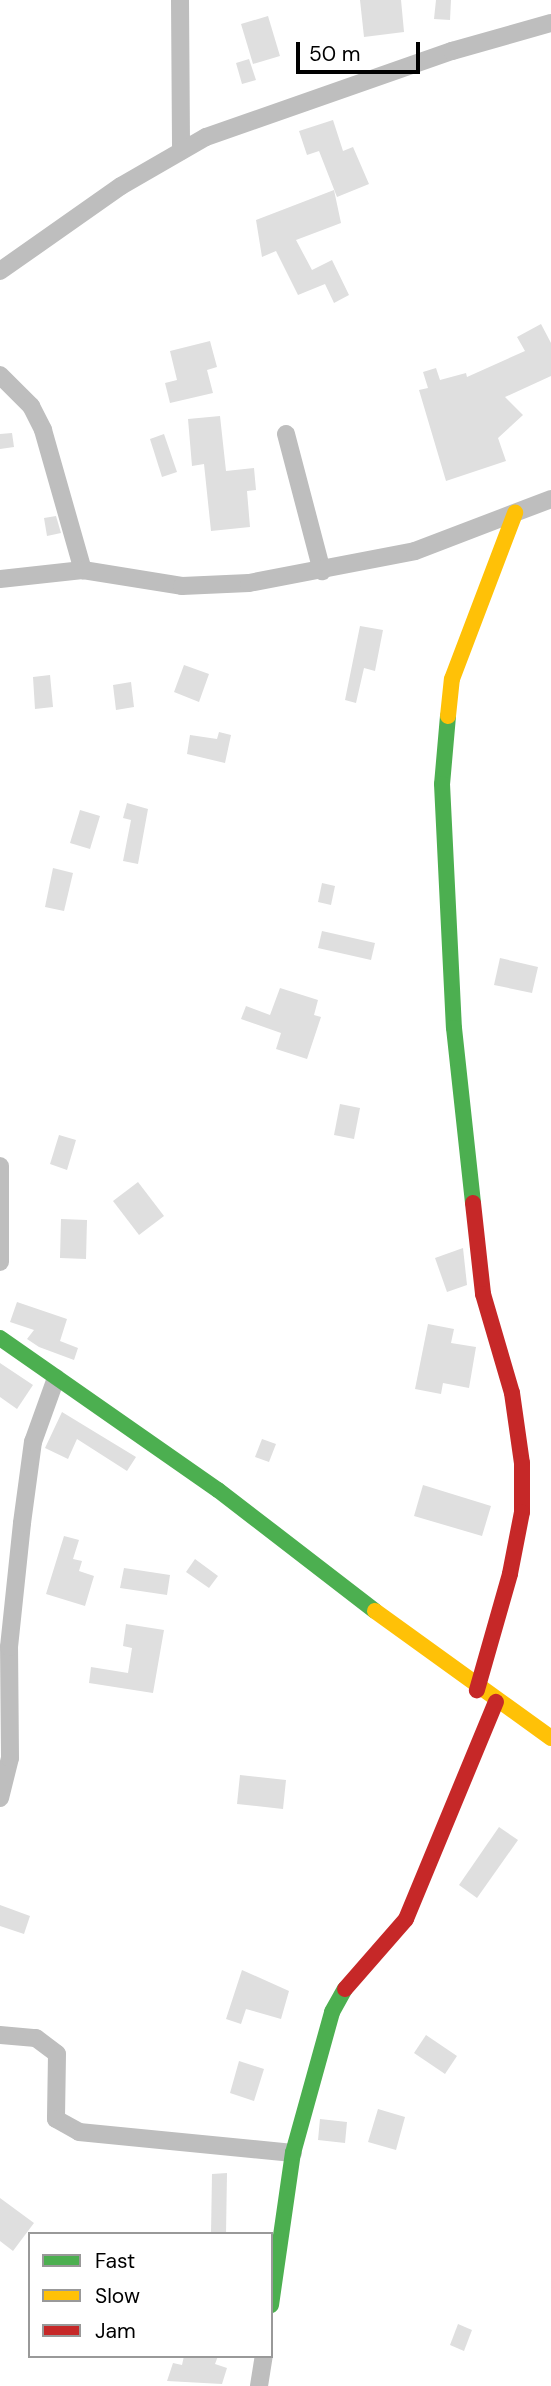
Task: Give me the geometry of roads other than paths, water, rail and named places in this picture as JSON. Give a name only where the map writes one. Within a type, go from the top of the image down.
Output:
[{"type":"street","points":[[180,0],[181,150]]},
{"type":"street","points":[[0,271],[181,150],[452,51],[551,23]]},
{"type":"street","points":[[0,376],[31,406],[43,430],[83,570]]},
{"type":"street","points":[[286,434],[322,571]]},
{"type":"street","points":[[0,579],[83,570],[211,588],[322,571],[476,530],[551,499]]},
{"type":"street","points":[[477,1690],[510,1574],[522,1512],[522,1463],[513,1393],[483,1294],[454,1028],[442,785],[452,679],[515,513]]},
{"type":"street","points":[[476,530],[500,552]]},
{"type":"street","points":[[0,1166],[0,1262]]},
{"type":"street","points":[[0,1338],[218,1490],[477,1690],[551,1738]]},
{"type":"street","points":[[0,1798],[10,1758],[9,1647],[22,1523],[33,1442],[56,1377]]},
{"type":"street","points":[[273,2291],[293,2153],[332,2012],[345,1988],[406,1919],[496,1702]]},
{"type":"street","points":[[0,2035],[51,2046],[59,2066],[56,2119],[79,2132],[293,2153]]},
{"type":"street","points":[[259,2386],[264,2358]]}]
